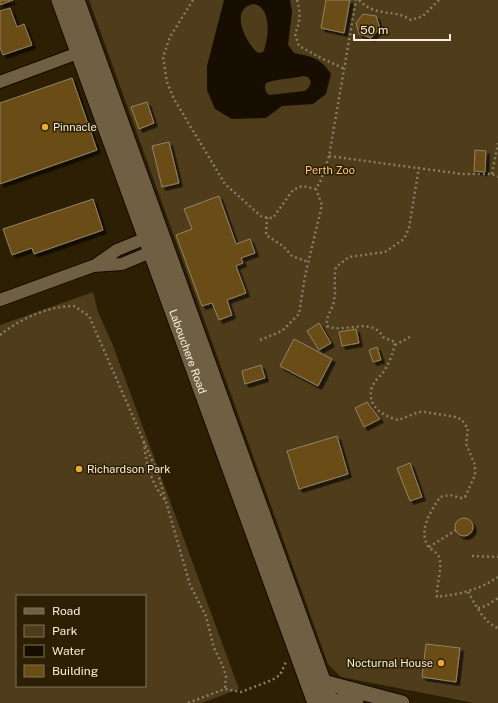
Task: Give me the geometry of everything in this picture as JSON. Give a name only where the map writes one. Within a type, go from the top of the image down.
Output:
[{"type":"main road","name":"Labouchere Road","points":[[60,0],[78,53],[127,180],[155,242],[323,682],[326,702]]},
{"type":"main road","name":"Labouchere Road","points":[[76,0],[155,242],[299,659],[326,702]]},
{"type":"street","points":[[0,82],[78,53]]},
{"type":"street","points":[[0,300],[93,266],[122,264],[155,242]]},
{"type":"street","points":[[323,682],[402,703]]},
{"type":"street","points":[[326,702],[356,703]]},
{"type":"path","points":[[193,0],[170,37],[164,57],[167,82],[174,99],[225,184],[262,217],[273,218],[293,190],[302,186],[316,189]]},
{"type":"path","points":[[298,0],[300,7],[299,24],[294,34],[299,46],[343,68]]},
{"type":"path","points":[[260,340],[282,332],[299,314],[308,262],[322,205],[316,189],[321,180],[329,156],[343,68],[356,0]]},
{"type":"path","points":[[359,0],[366,8],[376,12],[402,14],[411,20],[423,16],[438,0]]},
{"type":"path","points":[[492,174],[498,143]]},
{"type":"path","points":[[329,156],[462,174],[492,174],[498,177]]},
{"type":"path","points":[[419,167],[418,184],[409,228],[404,239],[385,252],[349,257],[336,267],[334,276],[336,290],[333,306],[326,318],[327,326],[332,328],[354,326],[375,328],[380,331],[383,337],[394,340],[395,346],[387,366],[372,387],[372,394],[376,409],[381,414],[398,420],[419,412],[456,417],[462,420],[468,429],[466,449],[475,466],[473,482],[464,497],[461,498],[450,495],[440,497],[426,524],[423,537],[429,547],[439,556],[441,567],[436,586],[437,597],[468,592],[485,586],[498,577]]},
{"type":"path","points":[[267,217],[266,235],[283,246],[292,256],[308,262]]},
{"type":"path","points":[[0,335],[10,328],[49,310],[74,306],[84,311],[89,316],[158,474],[190,585],[206,616],[214,648],[226,676],[225,689]]},
{"type":"path","points":[[395,346],[410,337]]},
{"type":"path","points":[[144,440],[145,459],[150,474],[157,490],[166,502]]},
{"type":"path","points":[[429,547],[456,530]]},
{"type":"path","points":[[472,556],[498,557]]},
{"type":"path","points":[[468,592],[478,608],[493,626],[498,628]]},
{"type":"path","points":[[478,608],[486,606],[498,598]]},
{"type":"path","points":[[188,703],[225,689],[241,692],[272,680],[280,675],[284,663],[299,659]]},
{"type":"green space","name":"Perth Zoo","points":[[89,0],[498,0],[498,703],[474,703],[341,677],[328,664]]},
{"type":"green space","name":"Richardson Park","points":[[93,292],[98,312],[112,343],[239,689],[202,703],[0,703],[0,325]]},
{"type":"water","points":[[224,0],[290,0],[292,12],[288,45],[294,53],[311,57],[319,61],[331,74],[326,94],[313,104],[282,106],[266,118],[232,119],[215,109],[207,90],[207,66]],"holes":[[[254,4],[260,6],[264,11],[268,25],[265,47],[263,52],[258,53],[249,42],[242,26],[241,19],[242,12],[246,7]],[[303,76],[308,77],[311,82],[305,91],[269,95],[266,91],[266,83]]]},
{"type":"building","points":[[0,0],[13,0],[0,5]]},
{"type":"building","points":[[326,0],[350,0],[344,33],[321,28]]},
{"type":"building","points":[[10,8],[17,27],[24,24],[32,45],[3,55],[0,48],[0,11]]},
{"type":"building","points":[[363,14],[376,16],[380,28],[371,38],[359,34],[356,23]]},
{"type":"building","name":"Pinnacle","points":[[72,78],[97,150],[0,184],[0,103]]},
{"type":"building","points":[[147,102],[154,123],[139,129],[131,107]]},
{"type":"building","points":[[169,142],[179,183],[162,187],[152,146]]},
{"type":"building","points":[[475,150],[486,151],[485,172],[474,171]]},
{"type":"building","points":[[219,196],[236,244],[250,239],[255,253],[241,258],[243,263],[236,266],[246,293],[227,300],[232,315],[219,320],[212,303],[202,306],[176,235],[192,229],[184,209]]},
{"type":"building","points":[[93,199],[103,230],[34,254],[32,248],[12,255],[3,229]]},
{"type":"building","points":[[319,323],[331,343],[319,350],[307,331]]},
{"type":"building","points":[[356,329],[359,343],[342,346],[339,332]]},
{"type":"building","points":[[294,339],[332,359],[318,386],[280,366]]},
{"type":"building","points":[[377,347],[381,360],[373,362],[369,350]]},
{"type":"building","points":[[261,365],[265,378],[245,384],[242,371]]},
{"type":"building","points":[[367,402],[380,419],[364,427],[355,408]]},
{"type":"building","points":[[337,436],[348,474],[299,489],[287,451]]},
{"type":"building","points":[[410,463],[422,497],[410,501],[397,468]]},
{"type":"building","points":[[464,518],[470,521],[473,527],[470,533],[464,536],[458,533],[455,527],[458,521]]},
{"type":"building","name":"Nocturnal House","points":[[426,644],[460,648],[456,682],[422,677]]},
{"type":"place","name":"Pinnacle","points":[[45,127]]},
{"type":"place","name":"Richardson Park","points":[[79,469]]},
{"type":"place","name":"Nocturnal House","points":[[441,663]]}]
